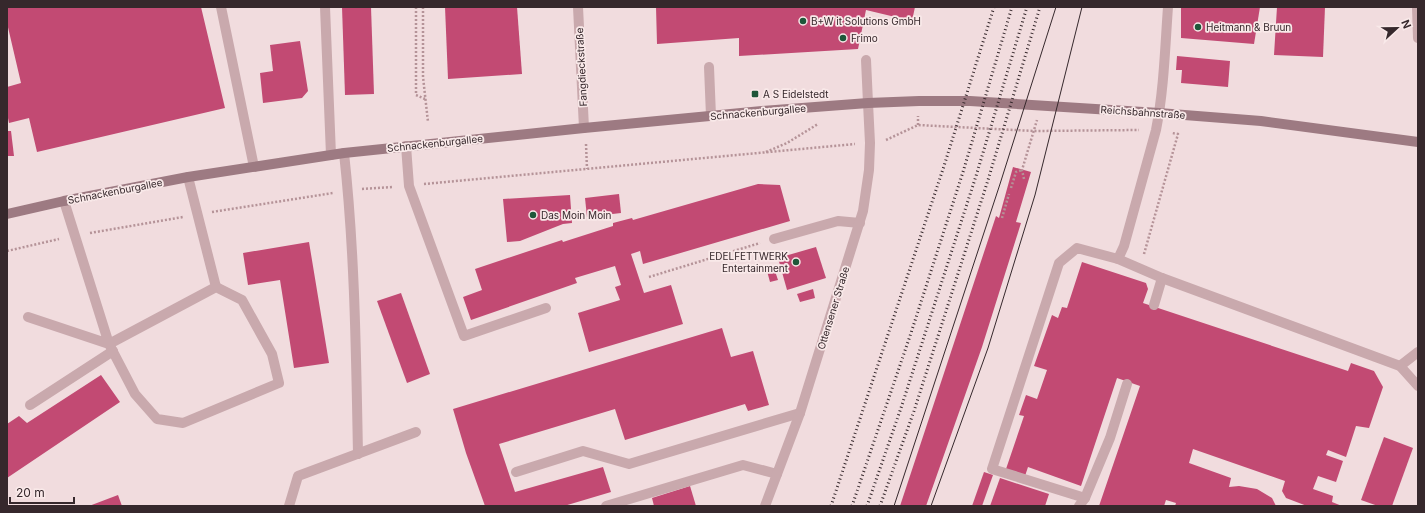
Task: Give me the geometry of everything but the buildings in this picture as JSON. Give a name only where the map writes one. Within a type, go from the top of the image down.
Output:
[{"type":"street","points":[[221,7],[254,167]]},
{"type":"street","points":[[325,7],[330,156]]},
{"type":"street","name":"Fangdieckstraße","points":[[578,7],[584,128]]},
{"type":"street","points":[[1118,259],[1124,246],[1156,130],[1163,81],[1168,7]]},
{"type":"street","points":[[1417,7],[1418,38]]},
{"type":"street","name":"Ottensener Straße","points":[[765,506],[800,413],[864,211],[869,170],[870,142],[866,60]]},
{"type":"street","points":[[709,67],[711,116]]},
{"type":"street","name":"Reichsbahnstraße","points":[[868,103],[970,101],[1159,113],[1261,121],[1418,142]]},
{"type":"street","name":"Schnackenburgallee","points":[[7,214],[64,201],[188,177],[344,153],[584,128],[868,103]]},
{"type":"street","points":[[406,146],[409,186],[464,336],[546,308]]},
{"type":"street","points":[[344,153],[350,208],[358,454]]},
{"type":"street","points":[[64,201],[111,348],[135,394],[157,419],[183,423],[279,383],[272,354],[242,300],[216,286],[188,177]]},
{"type":"street","points":[[774,239],[838,221],[860,223]]},
{"type":"street","points":[[1127,384],[1110,438],[1082,502],[992,468],[1059,263],[1077,248],[1118,259],[1162,278],[1400,366],[1418,386]]},
{"type":"street","points":[[1154,305],[1162,278]]},
{"type":"street","points":[[30,405],[111,348],[216,286]]},
{"type":"street","points":[[28,317],[111,348]]},
{"type":"street","points":[[1400,366],[1418,352]]},
{"type":"street","points":[[516,472],[583,451],[630,464],[800,413]]},
{"type":"street","points":[[289,506],[298,476],[416,432]]},
{"type":"street","points":[[606,506],[744,465],[777,474]]},
{"type":"path","points":[[416,7],[416,94],[425,100]]},
{"type":"path","points":[[423,7],[423,78],[428,122]]},
{"type":"path","points":[[416,29],[423,30]]},
{"type":"path","points":[[416,55],[423,57]]},
{"type":"path","points":[[1024,179],[1022,170],[1041,106]]},
{"type":"path","points":[[762,153],[787,143],[824,121]]},
{"type":"path","points":[[889,140],[918,125],[1034,131],[1156,130],[1178,134],[1141,268]]},
{"type":"path","points":[[585,139],[588,169]]},
{"type":"path","points":[[7,251],[75,235],[348,190],[409,186],[856,144]]},
{"type":"path","points":[[1011,188],[1016,172],[1022,170]]},
{"type":"path","points":[[1002,218],[1009,194]]},
{"type":"path","points":[[649,277],[774,239]]},
{"type":"tram line","points":[[894,506],[1000,184],[1056,7]]},
{"type":"tram line","points":[[931,506],[988,348],[1035,195],[1082,7]]},
{"type":"railway","points":[[831,506],[944,166],[994,7]]},
{"type":"railway","points":[[852,506],[911,333],[963,172],[1012,7]]},
{"type":"railway","points":[[867,506],[901,408],[976,176],[1027,7]]},
{"type":"railway","points":[[880,506],[914,411],[988,180],[1040,7]]},
{"type":"place","name":"B+W it Solutions GmbH","points":[[803,21]]},
{"type":"place","name":"Heitmann & Bruun","points":[[1198,27]]},
{"type":"place","name":"Frimo","points":[[843,38]]},
{"type":"place","name":"A S Eidelstedt","points":[[755,94]]},
{"type":"place","name":"Das Moin Moin","points":[[533,215]]},
{"type":"place","name":"EDELFETTWERK Entertainment","points":[[796,262]]}]
